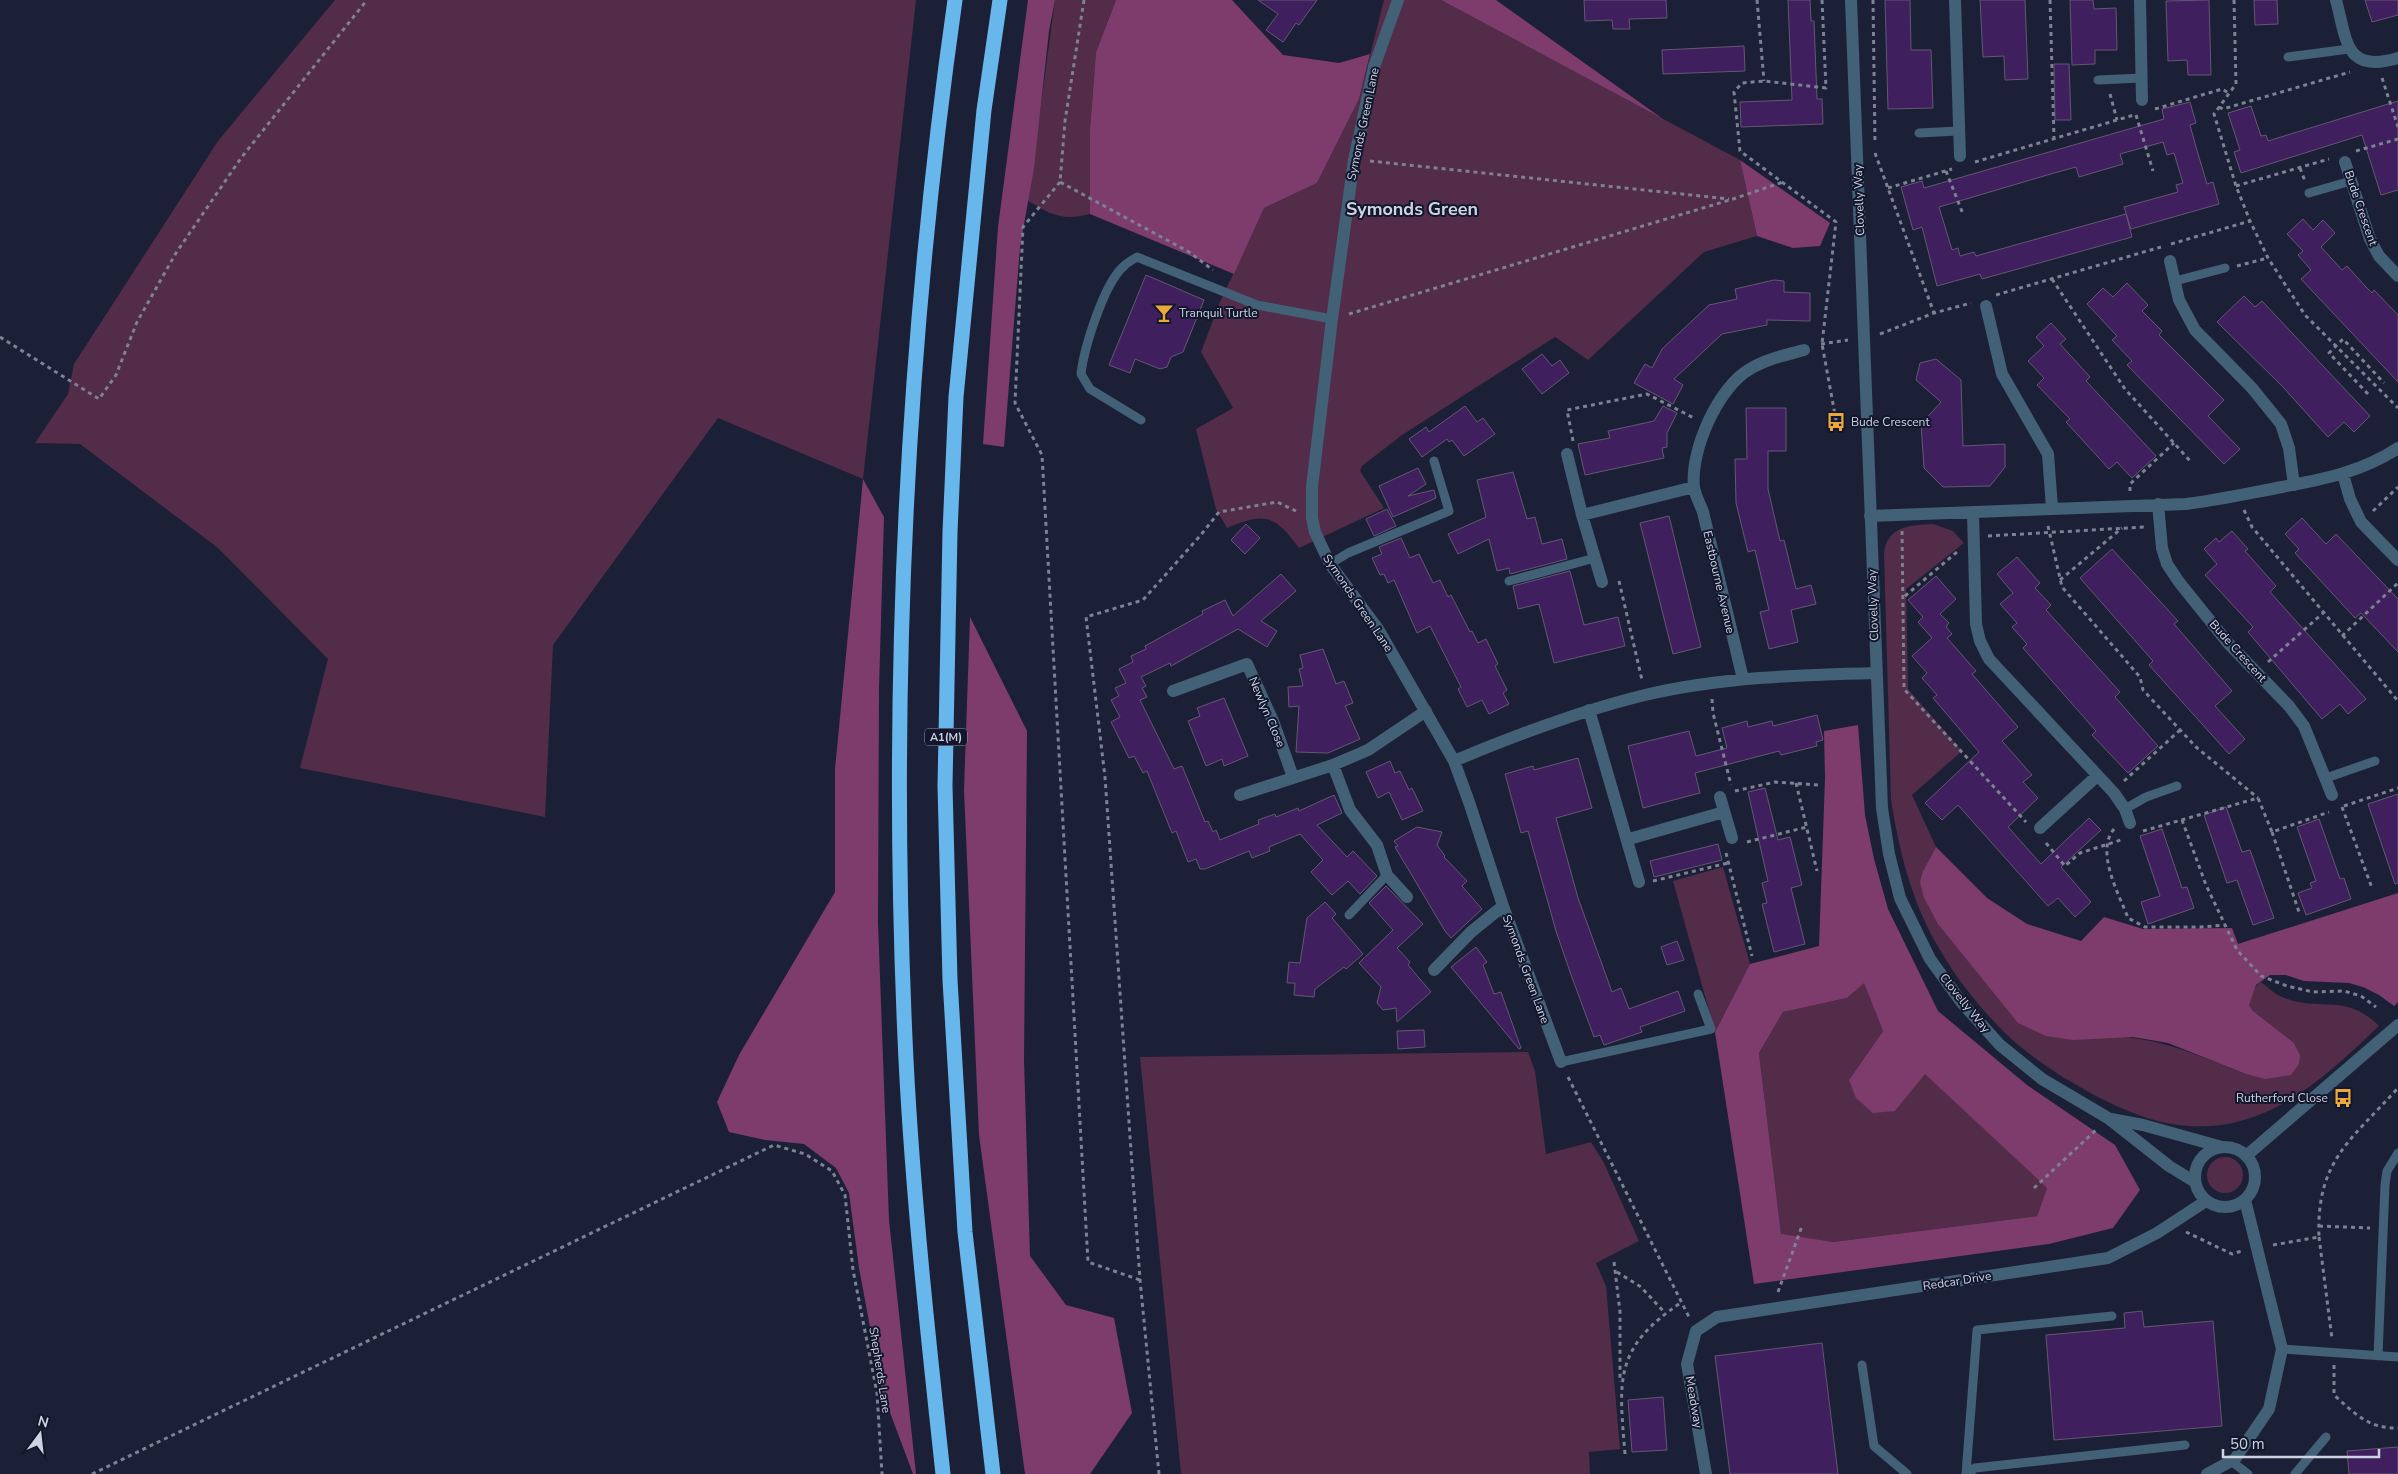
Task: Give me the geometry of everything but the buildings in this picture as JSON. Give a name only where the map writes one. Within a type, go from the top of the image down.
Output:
[{"type":"highway","points":[[943,1474],[917,1228],[908,1091],[898,789],[905,511],[914,380],[940,101],[955,0]]},
{"type":"highway","name":"A1(M)","points":[[993,1474],[965,1232],[950,980],[945,786],[949,569],[956,397],[984,110],[1000,0]]},
{"type":"street","name":"Symonds Green Lane","points":[[1398,0],[1374,67],[1354,160],[1332,319],[1312,487],[1312,518],[1319,544],[1330,564],[1378,628],[1454,760],[1503,906],[1561,1062]]},
{"type":"street","name":"Clovelly Way","points":[[1851,0],[1882,808],[1889,854],[1900,898],[1930,959],[1962,1003],[2000,1045],[2042,1079],[2108,1118],[2169,1166],[2195,1182],[2199,1193],[2206,1201]]},
{"type":"street","points":[[1955,0],[1958,131],[1964,162]]},
{"type":"street","points":[[2140,0],[2143,106]]},
{"type":"street","points":[[2336,0],[2350,49],[2360,60],[2378,64],[2398,58]]},
{"type":"street","name":"Bude Crescent","points":[[2343,157],[2370,239],[2379,256],[2398,276]]},
{"type":"street","points":[[2170,261],[2179,300],[2195,330],[2252,388],[2282,424],[2289,448],[2294,485]]},
{"type":"street","points":[[1985,301],[2002,374],[2048,454],[2049,508]]},
{"type":"street","name":"Eastbourne Avenue","points":[[1742,679],[1703,512],[1694,487],[1696,460],[1701,437],[1731,386],[1749,369],[1777,357],[1804,350]]},
{"type":"street","points":[[1870,516],[2186,504],[2238,496],[2343,474],[2379,461],[2398,448]]},
{"type":"street","points":[[1567,454],[1582,515],[1602,582]]},
{"type":"street","points":[[2343,474],[2350,499],[2361,522],[2398,560]]},
{"type":"street","points":[[1582,515],[1694,487]]},
{"type":"street","name":"Bude Crescent","points":[[2158,504],[2167,564],[2178,582],[2228,643],[2290,706],[2304,726],[2332,794]]},
{"type":"street","points":[[1973,513],[1976,624],[1980,641],[1989,660],[2112,791],[2125,808],[2131,829]]},
{"type":"street","name":"Newlyn Close","points":[[1172,691],[1247,664],[1273,722],[1293,777]]},
{"type":"street","points":[[1454,760],[1589,710],[1645,695],[1742,679],[1876,673]]},
{"type":"street","points":[[1589,710],[1639,882]]},
{"type":"street","points":[[1240,795],[1333,765],[1368,750],[1426,711]]},
{"type":"street","points":[[1333,765],[1350,810],[1377,845],[1387,875],[1407,897]]},
{"type":"street","points":[[2038,831],[2097,776]]},
{"type":"street","points":[[1720,797],[1732,838]]},
{"type":"street","points":[[1628,839],[1724,812]]},
{"type":"street","points":[[1434,970],[1471,932],[1503,906]]},
{"type":"street","points":[[2206,1201],[2223,1207],[2236,1205],[2244,1200],[2254,1186],[2255,1176],[2252,1164],[2246,1156],[2398,1025]]},
{"type":"street","name":"Clovelly Way","points":[[2108,1118],[2143,1125],[2238,1150],[2246,1156]]},
{"type":"street","points":[[2195,1182],[2195,1172],[2199,1162],[2212,1150],[2222,1147]]},
{"type":"street","points":[[2207,1474],[2235,1459],[2269,1410],[2282,1349],[2244,1200]]},
{"type":"street","name":"Redcar Drive","points":[[1696,1331],[1717,1318],[2108,1258],[2157,1233],[2206,1201]]},
{"type":"street","name":"Meadway","points":[[1696,1331],[1687,1364],[1706,1474]]},
{"type":"lane","points":[[2288,57],[2350,49]]},
{"type":"lane","points":[[2102,80],[2142,78]]},
{"type":"lane","points":[[1920,133],[1958,131]]},
{"type":"lane","points":[[2309,193],[2351,181]]},
{"type":"lane","points":[[1141,420],[1090,389],[1081,374],[1084,350],[1097,315],[1118,273],[1137,257],[1257,305],[1332,319]]},
{"type":"lane","points":[[2175,281],[2225,268]]},
{"type":"lane","points":[[1330,564],[1348,554],[1449,511],[1434,461]]},
{"type":"lane","points":[[1509,581],[1595,558]]},
{"type":"lane","points":[[2326,778],[2375,761]]},
{"type":"lane","points":[[2125,808],[2146,797],[2177,786]]},
{"type":"lane","points":[[1349,915],[1387,875]]},
{"type":"lane","points":[[1561,1062],[1710,1029],[1698,994]]},
{"type":"lane","points":[[2378,1356],[2387,1171],[2398,1153]]},
{"type":"lane","points":[[1967,1474],[1977,1330],[2112,1316]]},
{"type":"lane","points":[[2282,1349],[2398,1358]]},
{"type":"lane","points":[[1862,1365],[1874,1446],[1907,1474]]},
{"type":"lane","points":[[2296,1474],[2326,1437]]},
{"type":"lane","points":[[1967,1474],[1975,1468],[2185,1445]]},
{"type":"lane","points":[[2231,1461],[2248,1474]]},
{"type":"path","points":[[0,337],[99,399],[116,375],[137,322],[176,253],[241,158],[366,0]]},
{"type":"path","points":[[1084,0],[1065,121],[1060,182],[1024,227],[1015,403],[1042,454],[1088,1262],[1140,1280]]},
{"type":"path","points":[[1757,0],[1764,81]]},
{"type":"path","points":[[1822,0],[1826,88],[1764,81],[1742,83],[1734,92],[1740,151],[1836,222],[1822,344],[1838,431]]},
{"type":"path","points":[[1873,0],[1875,156],[1934,313]]},
{"type":"path","points":[[2050,0],[2054,138]]},
{"type":"path","points":[[2234,0],[2236,84],[2214,114],[2236,186],[2250,221],[2268,258],[2305,315],[2398,408]]},
{"type":"path","points":[[2219,108],[2224,109],[2378,64],[2398,127]]},
{"type":"path","points":[[2102,80],[2117,120]]},
{"type":"path","points":[[2154,109],[2222,89],[2230,94]]},
{"type":"path","points":[[1888,188],[1946,171],[1964,162],[2136,115],[2143,106]]},
{"type":"path","points":[[2136,115],[2153,170]]},
{"type":"path","points":[[2236,186],[2343,157],[2398,139]]},
{"type":"path","points":[[1354,160],[1733,200]]},
{"type":"path","points":[[1946,171],[1962,214]]},
{"type":"path","points":[[1060,182],[1189,252],[1215,272]]},
{"type":"path","points":[[1332,319],[1733,200],[1784,182]]},
{"type":"path","points":[[1879,334],[1934,313],[1985,301],[2052,279],[2250,221]]},
{"type":"path","points":[[2225,268],[2268,258]]},
{"type":"path","points":[[2052,279],[2125,389],[2192,463]]},
{"type":"path","points":[[2368,394],[2329,353],[2343,339],[2384,383]]},
{"type":"path","points":[[1804,350],[1822,344],[1849,340]]},
{"type":"path","points":[[1567,454],[1574,443],[1567,410],[1647,394],[1707,425]]},
{"type":"path","points":[[2130,505],[2130,484],[2174,443]]},
{"type":"path","points":[[2361,522],[2398,487]]},
{"type":"path","points":[[2238,496],[2252,527],[2398,701]]},
{"type":"path","points":[[1159,1474],[1140,1280],[1105,777],[1086,617],[1143,600],[1219,512],[1277,502],[1312,518]]},
{"type":"path","points":[[2049,508],[2048,533],[2062,587],[2140,677],[2143,690],[2180,730],[2196,747],[2258,798],[2272,832],[2300,915]]},
{"type":"path","points":[[1902,515],[1905,597],[1904,689],[2038,831],[2065,866],[2080,853],[2108,844],[2131,829]]},
{"type":"path","points":[[1905,597],[1975,537],[2160,527]]},
{"type":"path","points":[[2060,580],[2122,528]]},
{"type":"path","points":[[1602,582],[1619,580],[1645,695]]},
{"type":"path","points":[[2342,636],[2398,583]]},
{"type":"path","points":[[2256,672],[2323,613]]},
{"type":"path","points":[[1710,683],[1713,713],[1732,791],[1775,782],[1819,785]]},
{"type":"path","points":[[2112,791],[2180,730]]},
{"type":"path","points":[[1796,783],[1817,871]]},
{"type":"path","points":[[2272,832],[2398,788]]},
{"type":"path","points":[[2332,794],[2342,807],[2372,888]]},
{"type":"path","points":[[2139,833],[2258,798]]},
{"type":"path","points":[[2182,820],[2206,885],[2237,950],[2262,976],[2287,986],[2313,992],[2344,990],[2361,996],[2376,1007]]},
{"type":"path","points":[[1752,956],[1724,847],[1732,838],[1747,842],[1807,827]]},
{"type":"path","points":[[2131,829],[2114,829],[2108,836],[2108,861],[2128,918],[2145,927],[2226,925]]},
{"type":"path","points":[[1639,882],[1655,881],[1728,863]]},
{"type":"path","points":[[1561,1062],[1696,1331]]},
{"type":"path","points":[[2176,1221],[2188,1234],[2232,1254],[2256,1248],[2319,1238],[2322,1193],[2336,1156],[2398,1088]]},
{"type":"path","points":[[2034,1188],[2108,1118]]},
{"type":"path","name":"Shepherds Lane","points":[[92,1474],[774,1145],[805,1154],[832,1172],[845,1195],[853,1270],[877,1393],[882,1474]]},
{"type":"path","points":[[1772,1309],[1802,1226]]},
{"type":"path","points":[[2319,1226],[2383,1228]]},
{"type":"path","points":[[1614,1262],[1620,1312],[1620,1391],[1625,1454]]},
{"type":"path","points":[[1616,1272],[1641,1287],[1665,1313]]},
{"type":"path","points":[[1620,1391],[1624,1369],[1641,1336],[1665,1313],[1682,1302]]},
{"type":"shaded area","points":[[335,0],[916,0],[863,479],[718,418],[553,645],[545,817],[300,768],[328,659],[218,548],[80,444],[35,443],[68,394],[74,364],[218,141]]},
{"type":"shaded area","points":[[1028,0],[1055,0],[1049,31],[1034,168],[1020,247],[1004,447],[983,444],[998,227]]},
{"type":"shaded area","points":[[1055,0],[1116,0],[1096,52],[1090,129],[1090,214],[1072,217],[1051,213],[1028,201]]},
{"type":"shaded area","points":[[1116,0],[1232,0],[1283,55],[1339,63],[1370,54],[1359,99],[1317,183],[1264,208],[1234,274],[1090,214],[1090,129],[1096,52]]},
{"type":"shaded area","name":"Symonds Green","points":[[1384,0],[1441,0],[1740,160],[1757,236],[1704,252],[1588,360],[1555,337],[1402,435],[1362,466],[1360,471],[1384,508],[1299,548],[1291,537],[1276,523],[1260,519],[1227,528],[1216,509],[1196,429],[1233,408],[1201,352],[1220,302],[1264,208],[1317,183],[1359,99]]},
{"type":"shaded area","points":[[1441,0],[1496,0],[1663,119]]},
{"type":"shaded area","points":[[1740,160],[1830,223],[1820,246],[1793,248],[1757,236]]},
{"type":"shaded area","points":[[863,479],[884,517],[879,688],[878,923],[889,1220],[916,1474],[913,1474],[882,1391],[859,1268],[849,1193],[836,1168],[804,1144],[765,1140],[729,1132],[717,1102],[739,1055],[835,892],[835,769]]},
{"type":"shaded area","points":[[1933,524],[1953,531],[1964,543],[1906,589],[1908,689],[1962,751],[1912,795],[1936,847],[1923,871],[2106,1036],[2126,1037],[2161,1043],[2246,1074],[2293,1042],[2253,1011],[2249,1005],[2254,989],[2261,982],[2277,995],[2293,1001],[2354,1009],[2366,1015],[2379,1026],[2333,1068],[2300,1093],[2264,1113],[2236,1122],[2190,1126],[2152,1119],[2083,1089],[2061,1076],[2021,1047],[1986,1012],[1951,968],[1927,926],[1913,892],[1902,856],[1891,800],[1884,553],[1886,544],[1895,532],[1909,526]]},
{"type":"shaded area","points":[[970,617],[1027,731],[1024,1060],[1030,1256],[1066,1305],[1114,1318],[1132,1413],[1090,1474],[1025,1474],[979,1135],[964,790]]},
{"type":"shaded area","points":[[1858,725],[1865,815],[1874,859],[1888,909],[1938,1011],[2027,1085],[2115,1145],[2140,1190],[2113,1228],[2049,1244],[1754,1284],[1715,1032],[1750,964],[1819,946],[1825,778],[1824,731]],"holes":[[[1864,983],[1883,1031],[1849,1080],[1856,1098],[1873,1113],[1895,1111],[1925,1074],[2047,1188],[2037,1216],[1833,1242],[1781,1234],[1759,1053],[1783,1012],[1847,998]]]},
{"type":"shaded area","points":[[1936,847],[1987,898],[2027,924],[2081,941],[2104,917],[2143,929],[2232,928],[2238,944],[2398,893],[2398,1002],[2394,1006],[2379,995],[2349,983],[2304,981],[2286,975],[2270,975],[2256,985],[2249,1005],[2253,1011],[2293,1042],[2300,1055],[2299,1064],[2291,1075],[2265,1079],[2246,1074],[2168,1043],[2133,1037],[2073,1040],[2046,1036],[2018,1023],[1938,924],[1924,898],[1920,882],[1923,871]]},
{"type":"shaded area","points":[[1723,867],[1750,964],[1715,1032],[1673,881]]},
{"type":"shaded area","points":[[1864,982],[1883,1031],[1849,1080],[1895,1111],[1925,1073],[2047,1188],[2037,1216],[1833,1242],[1781,1235],[1759,1053],[1783,1012],[1847,998]]},
{"type":"shaded area","points":[[1528,1052],[1535,1071],[1546,1154],[1591,1142],[1604,1163],[1639,1241],[1596,1263],[1606,1286],[1620,1449],[1589,1452],[1590,1474],[1181,1474],[1140,1057]]},
{"type":"shaded area","points":[[2225,1157],[2232,1158],[2238,1162],[2242,1168],[2242,1182],[2238,1188],[2232,1192],[2225,1193],[2218,1192],[2212,1188],[2208,1182],[2207,1175],[2208,1168],[2212,1162],[2218,1158]]},
{"type":"place","name":"Tranquil Turtle","points":[[1164,313]]},
{"type":"place","name":"Bude Crescent","points":[[1836,422]]},
{"type":"place","name":"Rutherford Close","points":[[2343,1098]]},
{"type":"district","name":"Symonds Green","points":[[1412,209]]}]
